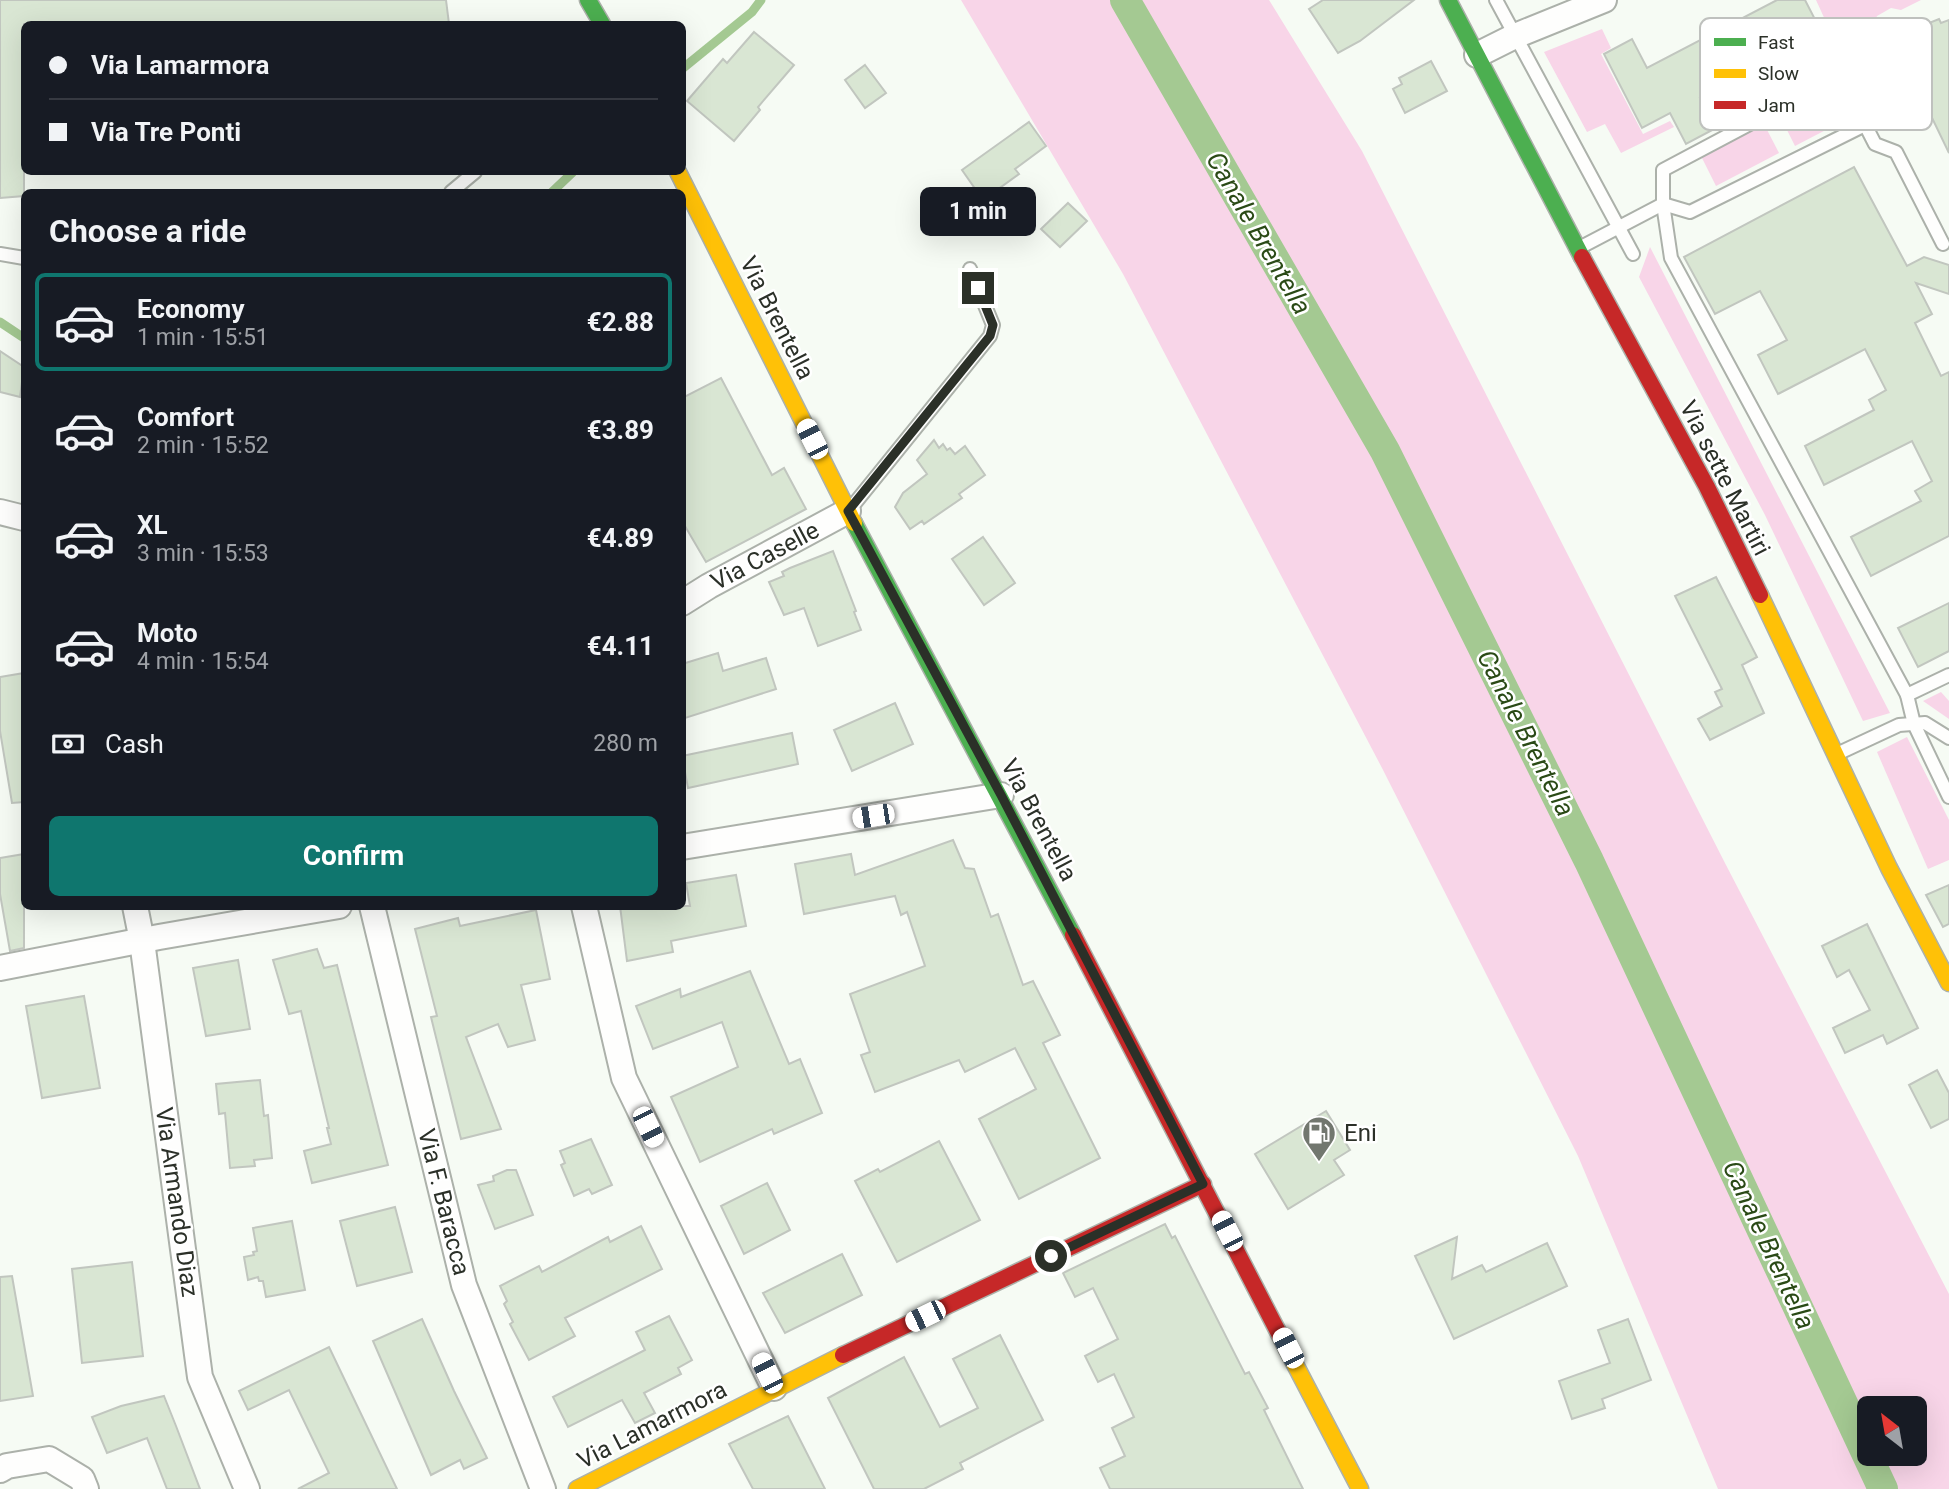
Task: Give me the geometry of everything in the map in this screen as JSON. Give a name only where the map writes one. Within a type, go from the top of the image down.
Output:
[{"type":"main road","points":[[588,0],[600,21]]},
{"type":"main road","name":"Via sette Martiri","points":[[1448,0],[1578,249],[1707,487],[1790,655],[1889,868],[1949,983]]},
{"type":"main road","name":"Via Brentella","points":[[680,175],[848,511],[1001,795],[1360,1489]]},
{"type":"main road","name":"Via Lamarmora","points":[[577,1489],[774,1388],[1203,1184]]},
{"type":"street","points":[[1477,55],[1604,0]]},
{"type":"street","name":"Via Caselle","points":[[686,600],[848,511]]},
{"type":"street","points":[[0,512],[21,517]]},
{"type":"street","points":[[686,846],[1001,795]]},
{"type":"street","name":"Via Armando Diaz","points":[[136,910],[200,1377],[247,1489]]},
{"type":"street","points":[[0,968],[316,910]]},
{"type":"street","name":"Via F. Baracca","points":[[373,910],[464,1285],[543,1489]]},
{"type":"street","points":[[585,910],[624,1078],[774,1388]]},
{"type":"street","points":[[0,1470],[7,1466],[49,1459],[82,1479],[86,1489]]},
{"type":"lane","points":[[1496,0],[1633,254]]},
{"type":"lane","points":[[1738,130],[1663,170],[1663,204],[1671,258],[1907,695],[1914,724],[1949,797]]},
{"type":"lane","points":[[1578,249],[1663,204],[1690,212],[1855,130]]},
{"type":"lane","points":[[1868,130],[1875,144],[1896,152],[1943,244]]},
{"type":"lane","points":[[455,189],[471,175]]},
{"type":"lane","points":[[0,254],[21,258]]},
{"type":"lane","points":[[848,511],[990,336],[993,325],[970,269]]},
{"type":"lane","points":[[1907,695],[1949,675]]},
{"type":"lane","points":[[1836,755],[1899,725],[1925,723],[1949,738]]},
{"type":"shaded area","points":[[961,0],[1269,0],[1362,151],[1726,865],[1949,1294],[1949,1489],[1718,1489],[1578,1156],[1382,768],[1123,274]]},
{"type":"shaded area","points":[[1816,0],[1921,0],[1901,10],[1891,8],[1876,18],[1824,18]]},
{"type":"shaded area","points":[[1602,29],[1611,48],[1601,54],[1643,134],[1670,121],[1674,127],[1621,153],[1605,124],[1587,132],[1544,52]]},
{"type":"shaded area","points":[[1752,130],[1767,130],[1779,153],[1716,186],[1701,156]]},
{"type":"shaded area","points":[[1787,130],[1826,130],[1795,146]]},
{"type":"shaded area","points":[[1650,247],[1890,713],[1863,721],[1765,515],[1639,277]]},
{"type":"shaded area","points":[[1941,692],[1949,701],[1949,719],[1923,701]]},
{"type":"shaded area","points":[[1907,737],[1949,820],[1949,860],[1928,869],[1877,752]]},
{"type":"building","points":[[0,0],[446,0],[449,21],[21,21],[21,175],[24,175],[24,189],[21,189],[21,196],[0,198]]},
{"type":"building","points":[[1323,0],[1414,0],[1360,41],[1338,53],[1309,9]]},
{"type":"building","points":[[1777,0],[1805,0],[1814,18],[1743,18]]},
{"type":"building","points":[[1939,19],[1941,23],[1949,20],[1949,153],[1932,118],[1932,22]]},
{"type":"building","points":[[754,32],[794,65],[758,107],[760,110],[734,141],[687,101],[723,59],[727,63]]},
{"type":"building","points":[[1632,39],[1647,68],[1700,40],[1700,130],[1712,130],[1686,144],[1670,113],[1642,128],[1604,54]]},
{"type":"building","points":[[1431,61],[1447,91],[1405,113],[1393,89],[1402,84],[1399,78]]},
{"type":"building","points":[[865,65],[886,93],[865,108],[845,80]]},
{"type":"building","points":[[1029,122],[1046,146],[1015,169],[1019,174],[983,200],[962,170]]},
{"type":"building","points":[[1854,167],[1907,266],[1924,257],[1949,265],[1949,294],[1916,283],[1932,314],[1915,323],[1941,376],[1949,372],[1949,536],[1871,576],[1851,537],[1921,501],[1915,491],[1932,481],[1912,441],[1824,485],[1805,446],[1874,410],[1869,400],[1886,390],[1865,349],[1778,394],[1758,355],[1787,340],[1760,291],[1715,314],[1684,257]]},
{"type":"building","points":[[1068,203],[1087,221],[1060,247],[1041,229]]},
{"type":"building","points":[[0,351],[21,365],[21,390],[20,397],[0,392]]},
{"type":"building","points":[[721,378],[772,475],[784,468],[806,509],[706,562],[686,528],[686,396]]},
{"type":"building","points":[[934,440],[939,448],[943,444],[955,454],[965,446],[985,475],[959,494],[962,498],[924,524],[922,521],[910,529],[895,507],[903,493],[927,474],[917,460]]},
{"type":"building","points":[[983,537],[1015,583],[984,605],[952,559]]},
{"type":"building","points":[[833,551],[861,630],[818,646],[804,608],[784,615],[769,582],[784,576],[782,572],[790,568]]},
{"type":"building","points":[[1716,577],[1757,657],[1742,665],[1764,713],[1710,740],[1698,719],[1722,706],[1715,692],[1722,689],[1675,596]]},
{"type":"building","points":[[1949,603],[1949,651],[1918,667],[1898,628]]},
{"type":"building","points":[[718,653],[723,671],[766,658],[776,689],[686,718],[686,663]]},
{"type":"building","points":[[21,674],[21,802],[12,803],[0,731],[0,677]]},
{"type":"building","points":[[895,703],[913,744],[852,771],[834,730]]},
{"type":"building","points":[[792,733],[798,764],[688,788],[686,755]]},
{"type":"building","points":[[953,840],[965,868],[974,869],[991,917],[998,914],[1023,985],[1033,981],[1060,1035],[1043,1043],[1100,1158],[1019,1199],[979,1119],[1036,1089],[1015,1048],[965,1072],[959,1060],[875,1092],[861,1055],[870,1052],[850,994],[925,966],[907,912],[901,915],[895,896],[804,914],[795,864],[851,854],[855,875]]},
{"type":"building","points":[[21,854],[24,948],[10,951],[0,894],[0,858]]},
{"type":"building","points":[[736,875],[746,926],[671,941],[673,952],[627,961],[621,910],[686,910],[686,906],[690,906],[686,883]]},
{"type":"building","points":[[1949,885],[1949,924],[1943,927],[1926,895]]},
{"type":"building","points":[[536,910],[550,979],[521,985],[535,1040],[508,1047],[498,1024],[466,1037],[501,1129],[461,1139],[431,1017],[437,1016],[415,929],[458,918],[460,926]]},
{"type":"building","points":[[1867,924],[1918,1028],[1887,1044],[1883,1035],[1845,1053],[1833,1028],[1870,1010],[1849,970],[1837,977],[1822,946]]},
{"type":"building","points":[[317,949],[324,968],[337,965],[388,1165],[312,1183],[304,1151],[331,1144],[329,1128],[301,1011],[289,1014],[273,960]]},
{"type":"building","points":[[238,960],[250,1029],[206,1036],[193,968]]},
{"type":"building","points":[[750,971],[789,1064],[800,1059],[822,1113],[774,1134],[772,1129],[700,1162],[671,1097],[738,1067],[722,1022],[653,1049],[636,1006],[680,989],[681,997]]},
{"type":"building","points":[[84,996],[100,1088],[42,1098],[26,1006]]},
{"type":"building","points":[[1937,1070],[1949,1093],[1949,1119],[1931,1128],[1909,1085]]},
{"type":"building","points":[[260,1080],[264,1116],[268,1115],[272,1158],[254,1160],[255,1166],[230,1168],[225,1113],[219,1114],[216,1084]]},
{"type":"building","points":[[1326,1111],[1350,1150],[1334,1160],[1344,1175],[1288,1209],[1255,1154]]},
{"type":"building","points":[[591,1139],[612,1185],[592,1194],[589,1189],[574,1196],[561,1165],[565,1163],[560,1151]]},
{"type":"building","points":[[939,1141],[980,1220],[897,1262],[855,1181],[878,1169],[880,1172]]},
{"type":"building","points":[[507,1170],[516,1170],[533,1215],[495,1229],[478,1185],[494,1181],[493,1176]]},
{"type":"building","points":[[767,1183],[790,1230],[744,1254],[721,1206]]},
{"type":"building","points":[[395,1207],[412,1272],[357,1286],[340,1221]]},
{"type":"building","points":[[292,1221],[305,1290],[266,1297],[263,1281],[259,1281],[258,1277],[248,1280],[244,1257],[254,1255],[253,1252],[257,1251],[253,1228]]},
{"type":"building","points":[[1165,1224],[1172,1238],[1175,1236],[1245,1374],[1249,1372],[1268,1408],[1264,1410],[1303,1489],[1110,1489],[1100,1468],[1125,1456],[1112,1428],[1134,1417],[1114,1374],[1098,1382],[1085,1356],[1118,1339],[1093,1288],[1075,1297],[1063,1273]]},
{"type":"building","points":[[641,1226],[662,1269],[565,1318],[575,1336],[529,1360],[510,1324],[513,1322],[504,1304],[507,1301],[500,1286],[539,1266],[542,1272],[608,1237],[610,1242]]},
{"type":"building","points":[[1457,1237],[1452,1279],[1482,1265],[1486,1272],[1547,1243],[1567,1286],[1454,1339],[1415,1256]]},
{"type":"building","points":[[842,1254],[862,1295],[785,1333],[763,1293]]},
{"type":"building","points":[[132,1262],[143,1356],[82,1363],[72,1269]]},
{"type":"building","points":[[12,1276],[33,1396],[0,1401],[0,1277]]},
{"type":"building","points":[[669,1316],[692,1360],[678,1368],[681,1374],[644,1393],[655,1413],[635,1423],[622,1400],[568,1427],[553,1397],[645,1350],[636,1332]]},
{"type":"building","points":[[422,1319],[487,1458],[464,1469],[460,1460],[431,1475],[373,1341]]},
{"type":"building","points":[[1628,1319],[1651,1380],[1602,1399],[1605,1408],[1572,1419],[1559,1381],[1610,1363],[1598,1330]]},
{"type":"building","points":[[1000,1335],[1043,1420],[960,1463],[963,1469],[924,1489],[874,1489],[828,1398],[904,1357],[940,1427],[978,1408],[953,1359]]},
{"type":"building","points":[[329,1347],[397,1489],[298,1489],[329,1473],[289,1390],[248,1410],[239,1391]]},
{"type":"building","points":[[164,1396],[200,1489],[167,1489],[147,1438],[107,1453],[92,1417],[121,1406]]},
{"type":"building","points":[[788,1416],[825,1489],[753,1489],[729,1444]]},
{"type":"waterway","points":[[686,66],[752,12],[761,0]]},
{"type":"waterway","name":"Canale Brentella","points":[[1125,0],[1385,451],[1589,861],[1883,1489]]},
{"type":"waterway","points":[[555,189],[570,175]]},
{"type":"waterway","points":[[0,322],[21,336]]},
{"type":"traffic: fast","points":[[588,0],[600,21]]},
{"type":"traffic: fast","points":[[1448,0],[1582,257]]},
{"type":"traffic: fast","points":[[854,523],[1073,935]]},
{"type":"traffic: slow","points":[[680,175],[854,523]]},
{"type":"traffic: slow","points":[[1760,595],[1889,868],[1949,983]]},
{"type":"traffic: slow","points":[[1287,1349],[1360,1489]]},
{"type":"traffic: slow","points":[[577,1489],[843,1355]]},
{"type":"traffic: jam","points":[[1582,257],[1707,487],[1760,595]]},
{"type":"traffic: jam","points":[[1073,935],[1287,1349]]},
{"type":"traffic: jam","points":[[843,1355],[1203,1184]]},
{"type":"place","name":"Eni","points":[[1319,1163]]},
{"type":"route","points":[[978,288],[993,325],[990,336],[848,511],[1001,795],[1203,1184],[1051,1256]]}]
